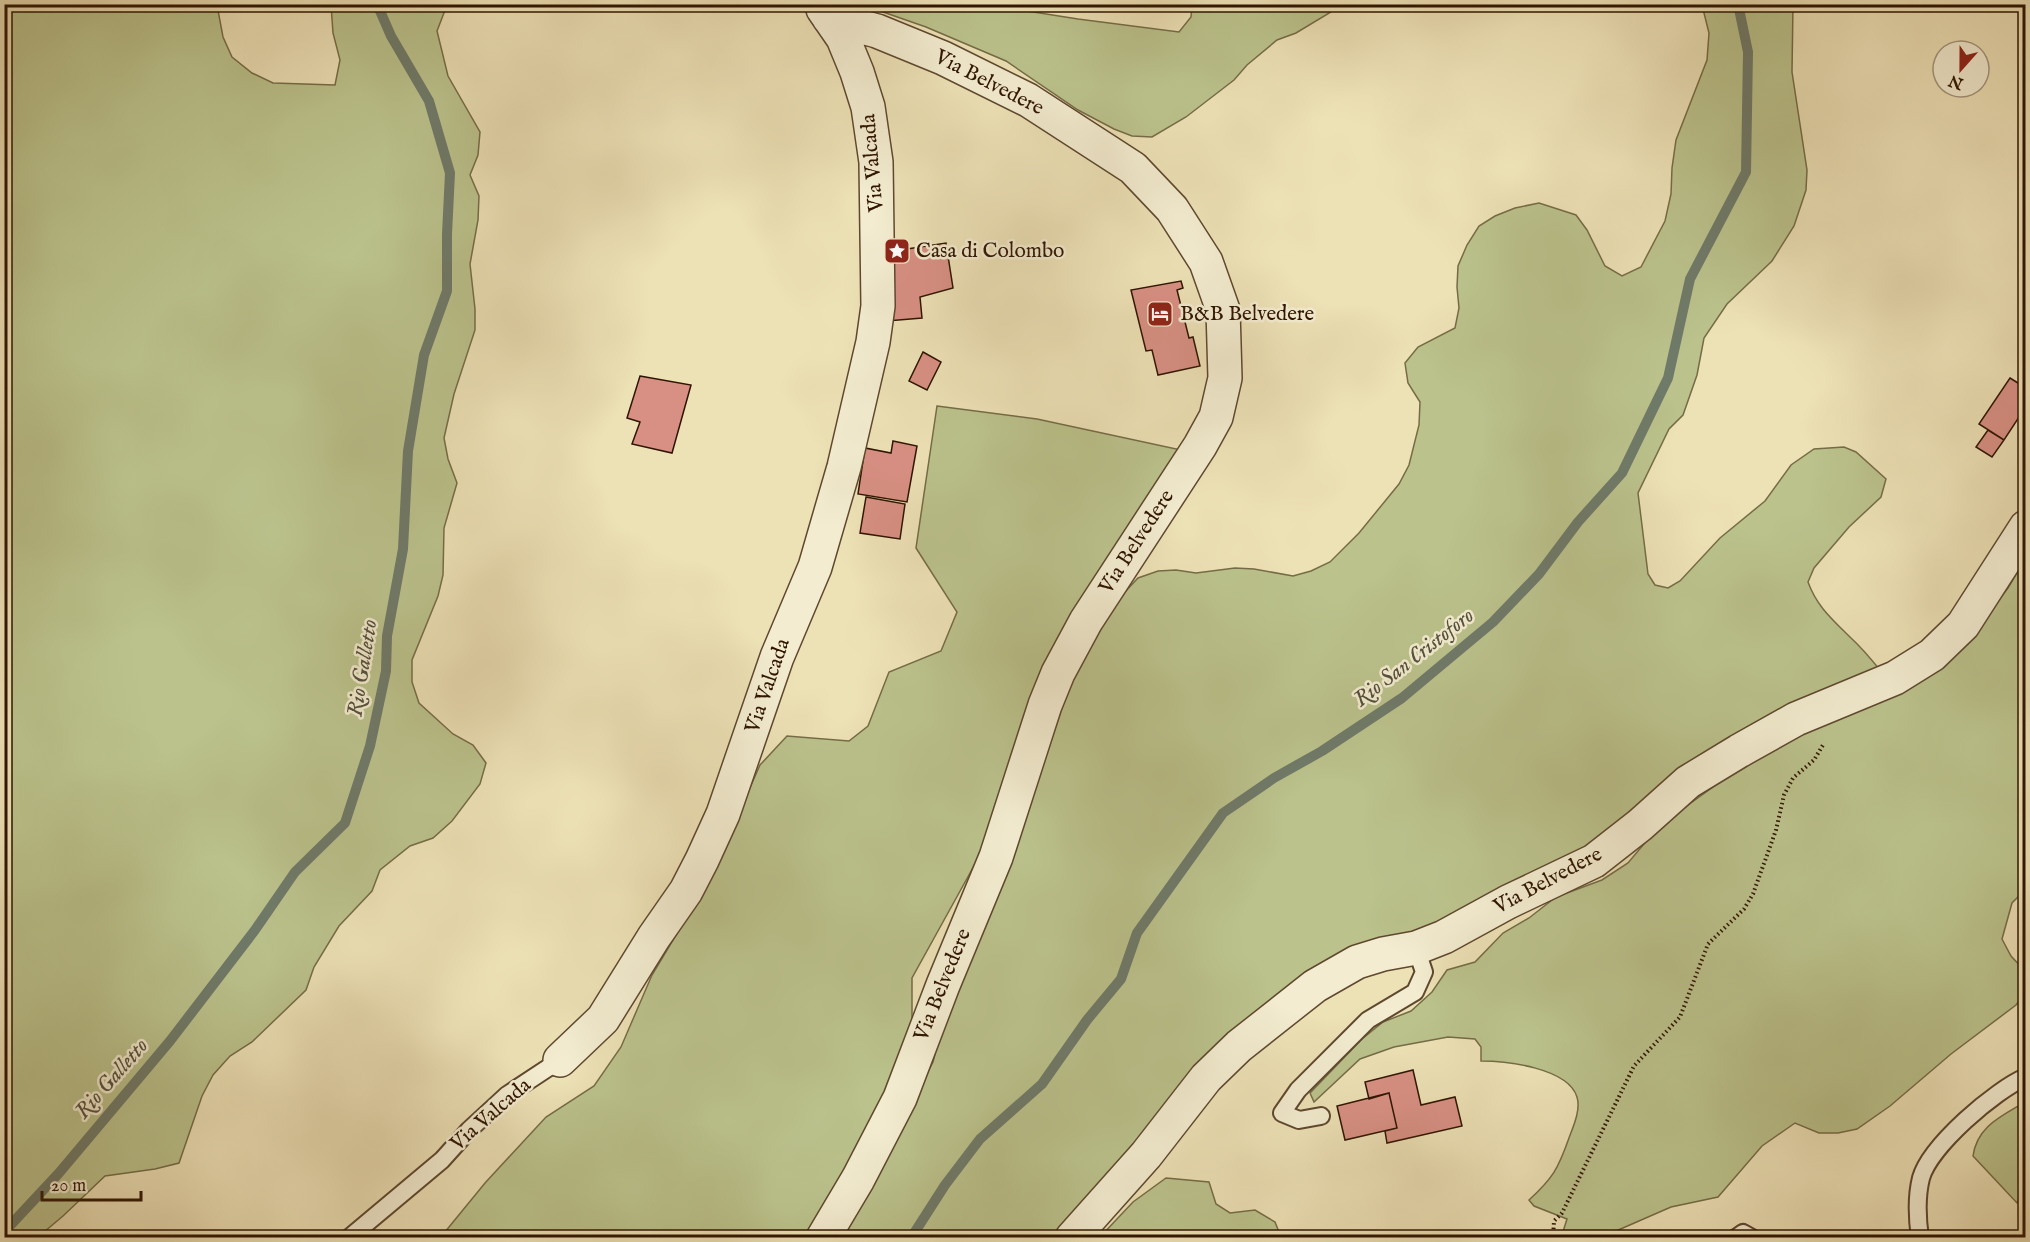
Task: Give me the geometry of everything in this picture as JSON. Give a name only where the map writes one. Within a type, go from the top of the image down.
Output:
[{"type":"street","name":"Via Valcada","points":[[560,1060],[603,1019],[654,937],[686,891],[702,860],[723,814],[777,657],[815,567],[844,467],[873,342],[878,306],[876,162],[868,107],[857,72],[843,38],[825,11]]},
{"type":"street","name":"Via Belvedere","points":[[823,1238],[858,1179],[900,1098],[942,985],[996,857],[1045,705],[1058,673],[1096,604],[1200,446],[1216,417],[1225,378],[1222,310],[1206,262],[1172,209],[1133,168],[1028,100],[943,58],[825,11]]},
{"type":"street","name":"Via Belvedere","points":[[1072,1238],[1146,1155],[1206,1078],[1239,1046],[1315,986],[1357,962],[1416,948],[1444,937],[1509,902],[1594,861],[1640,825],[1688,782],[1796,719],[1895,678],[1932,655],[1964,625],[2025,527]]},
{"type":"lane","points":[[1322,1116],[1299,1120],[1282,1113],[1298,1090],[1368,1020],[1415,992],[1424,972],[1416,948]]},
{"type":"lane","name":"Via Valcada","points":[[349,1238],[442,1160],[469,1130],[507,1095],[560,1060]]},
{"type":"lane","points":[[1920,1238],[1917,1196],[1922,1176],[1930,1160],[1940,1146],[1976,1112],[2025,1077]]},
{"type":"lane","points":[[1736,1238],[1743,1233],[1752,1238]]},
{"type":"path","points":[[1553,1238],[1554,1221],[1562,1213],[1634,1066],[1680,1017],[1708,944],[1744,909],[1753,894],[1776,830],[1784,795],[1793,778],[1814,760],[1826,742]]},
{"type":"green space","points":[[4,5],[217,5],[223,37],[232,57],[252,73],[273,83],[335,85],[340,60],[333,33],[331,5],[447,5],[437,31],[448,76],[480,132],[478,155],[470,175],[479,196],[478,220],[470,264],[475,330],[454,394],[444,438],[448,459],[457,483],[444,528],[443,575],[438,596],[412,660],[412,682],[419,703],[453,734],[473,745],[486,763],[480,784],[452,821],[433,838],[410,846],[380,870],[372,891],[339,926],[314,967],[306,990],[252,1042],[230,1056],[213,1075],[202,1096],[179,1163],[105,1176],[38,1237],[4,1237]]},
{"type":"green space","points":[[863,5],[989,5],[1179,32],[1191,17],[1192,5],[1337,5],[1331,12],[1296,33],[1277,40],[1247,65],[1234,80],[1186,117],[1152,137],[1132,136],[1114,129],[1078,110],[1006,61],[926,27]]},
{"type":"green space","points":[[1702,5],[1793,5],[1792,72],[1807,170],[1806,190],[1794,226],[1772,261],[1727,304],[1704,338],[1697,375],[1683,415],[1669,429],[1638,493],[1648,574],[1655,585],[1668,588],[1680,581],[1720,538],[1765,501],[1791,465],[1814,449],[1844,447],[1856,452],[1886,479],[1881,497],[1849,527],[1814,568],[1808,582],[1826,613],[1880,670],[1615,834],[1416,935],[1371,942],[1057,1237],[832,1238],[885,1154],[933,1062],[948,1002],[1015,848],[1078,660],[1124,593],[1138,578],[1158,571],[1176,570],[1196,573],[1235,568],[1293,576],[1330,562],[1359,533],[1399,484],[1409,465],[1419,425],[1420,402],[1408,383],[1405,363],[1418,347],[1455,328],[1459,308],[1458,266],[1479,226],[1515,208],[1539,203],[1576,215],[1587,230],[1605,266],[1622,276],[1641,267],[1665,221],[1671,194],[1676,140],[1707,60],[1709,33]]},
{"type":"green space","points":[[937,406],[1037,419],[1181,450],[985,846],[912,978],[912,1026],[899,1074],[812,1237],[440,1238],[485,1183],[546,1117],[594,1086],[621,1047],[652,975],[708,882],[760,765],[787,736],[849,741],[868,726],[889,672],[941,651],[957,612],[916,548]]},
{"type":"green space","points":[[2025,559],[2025,890],[2012,903],[2002,939],[2011,956],[2024,970],[2025,993],[2016,1005],[1951,1054],[1890,1106],[1857,1129],[1838,1133],[1819,1133],[1795,1123],[1762,1146],[1718,1197],[1671,1207],[1616,1231],[1608,1237],[1561,1238],[1567,1219],[1534,1206],[1529,1200],[1554,1172],[1576,1118],[1577,1097],[1562,1079],[1535,1068],[1481,1061],[1481,1047],[1475,1039],[1448,1037],[1394,1047],[1360,1059],[1314,1102],[1310,1093],[1362,1039],[1383,1022],[1411,1011],[1432,992],[1447,970],[1475,962],[1503,933],[1529,918],[1556,897],[1602,880],[1628,863],[1659,826],[1753,758],[1882,696],[1962,646],[2008,588]]},
{"type":"green space","points":[[2025,1102],[2025,1184],[2017,1203],[1973,1156],[1975,1146],[1985,1129],[1999,1117]]},
{"type":"green space","points":[[1166,1178],[1209,1182],[1216,1204],[1230,1213],[1255,1210],[1275,1222],[1281,1237],[1100,1237],[1133,1202]]},
{"type":"building","name":"Casa di Colombo","points":[[946,243],[953,288],[920,297],[922,318],[887,321],[881,253]]},
{"type":"building","name":"B&B Belvedere","points":[[1181,281],[1183,288],[1177,290],[1189,338],[1193,337],[1200,366],[1158,375],[1152,350],[1146,351],[1131,290]]},
{"type":"building","points":[[923,352],[941,362],[927,390],[909,381]]},
{"type":"building","points":[[640,376],[691,385],[672,453],[632,444],[640,422],[627,418]]},
{"type":"building","points":[[2010,378],[2026,388],[2026,399],[2021,405],[2025,408],[2004,440],[1979,424]]},
{"type":"building","points":[[1988,430],[2004,440],[1992,457],[1976,447]]},
{"type":"building","points":[[893,441],[917,446],[907,502],[858,494],[865,448],[891,453]]},
{"type":"building","points":[[866,497],[905,504],[900,539],[860,533]]},
{"type":"building","points":[[1413,1070],[1421,1105],[1455,1097],[1462,1126],[1387,1143],[1385,1131],[1397,1128],[1389,1093],[1369,1099],[1365,1082]]},
{"type":"building","points":[[1389,1093],[1397,1128],[1345,1140],[1337,1106]]},
{"type":"waterway","name":"Rio Galletto","points":[[4,1232],[59,1173],[170,1041],[255,930],[295,872],[345,823],[370,746],[386,671],[387,636],[403,549],[408,451],[424,355],[447,291],[450,173],[429,101],[391,36],[377,4]]},
{"type":"waterway","name":"Rio San Cristoforo","points":[[911,1238],[945,1185],[980,1139],[1042,1084],[1087,1020],[1121,979],[1137,933],[1223,813],[1274,778],[1322,751],[1402,698],[1493,622],[1539,574],[1578,522],[1622,473],[1668,378],[1690,279],[1746,172],[1748,52],[1738,4]]},
{"type":"place","name":"Casa di Colombo","points":[[897,251]]},
{"type":"place","name":"B&B Belvedere","points":[[1160,314]]}]
